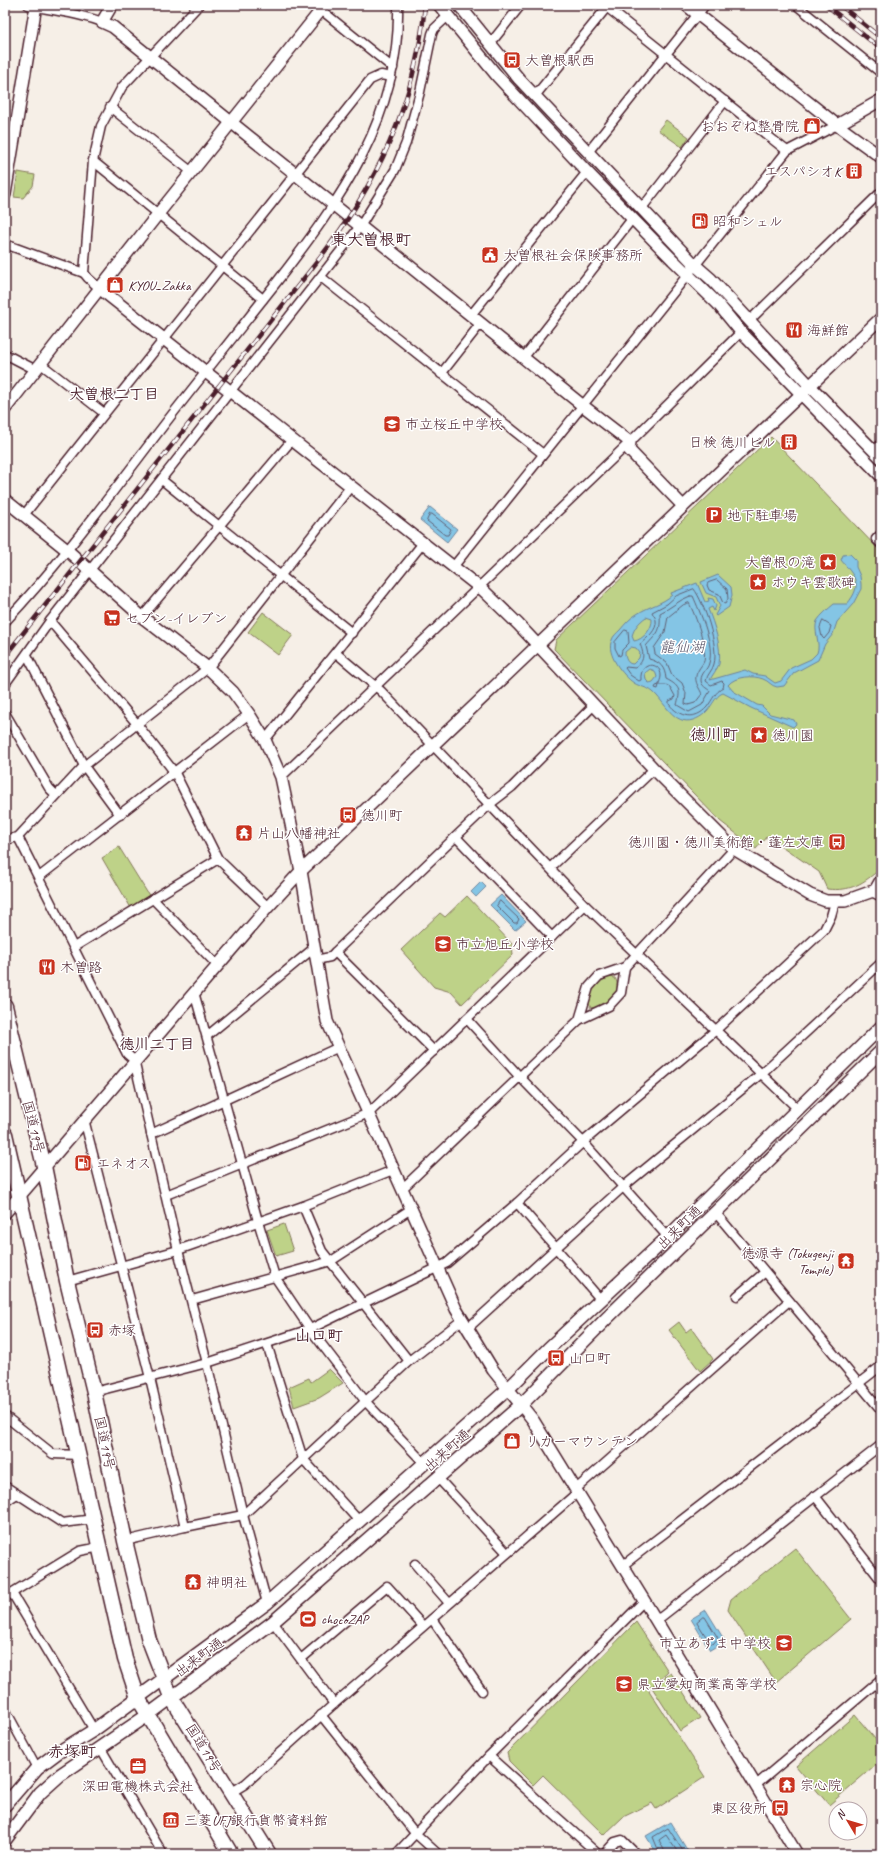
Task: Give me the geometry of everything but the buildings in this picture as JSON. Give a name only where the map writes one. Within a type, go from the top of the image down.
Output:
[{"type":"highway","name":"国道19号","points":[[5,1006],[44,1166],[67,1281],[94,1392],[149,1640],[171,1697],[232,1792],[269,1854]]},
{"type":"highway","name":"国道19号","points":[[5,1134],[125,1660],[138,1698],[231,1854]]},
{"type":"main road","name":"出来町通","points":[[5,1805],[37,1768],[57,1753],[94,1730],[267,1603],[508,1389],[548,1349],[668,1237],[881,1026]]},
{"type":"main road","name":"出来町通","points":[[5,1840],[40,1793],[60,1775],[148,1715],[273,1622],[521,1405],[715,1212],[880,1054]]},
{"type":"street","points":[[84,273],[93,161],[101,126],[122,87],[198,5]]},
{"type":"street","points":[[5,622],[67,550],[264,299],[334,204],[356,169],[373,131],[391,77],[397,40],[398,5]]},
{"type":"street","points":[[439,5],[498,77],[587,172],[718,304],[741,332],[881,476]]},
{"type":"street","points":[[459,5],[519,79],[535,96],[589,151],[695,265],[750,320],[810,386],[879,451]]},
{"type":"street","points":[[490,44],[521,5]]},
{"type":"street","points":[[686,5],[881,158]]},
{"type":"street","points":[[589,151],[705,5]]},
{"type":"street","points":[[796,5],[881,73]]},
{"type":"street","points":[[5,194],[33,6],[81,15],[102,22],[113,27],[296,172],[582,405],[630,442]]},
{"type":"street","points":[[102,22],[113,6]]},
{"type":"street","points":[[535,96],[605,6],[786,151]]},
{"type":"street","points":[[5,409],[321,7],[393,68]]},
{"type":"street","points":[[5,684],[50,621],[361,225],[395,170],[406,143],[415,111],[432,34],[434,29],[448,16]]},
{"type":"street","points":[[24,516],[104,413],[370,80],[381,76],[391,77]]},
{"type":"street","points":[[453,567],[786,151],[837,125],[881,100]]},
{"type":"street","points":[[642,208],[725,101]]},
{"type":"street","points":[[110,107],[192,172]]},
{"type":"street","points":[[93,161],[264,299]]},
{"type":"street","points":[[472,315],[587,172]]},
{"type":"street","points":[[750,320],[881,192]]},
{"type":"street","points":[[524,357],[632,219]]},
{"type":"street","points":[[5,244],[84,273],[99,288],[205,373],[478,586],[518,624],[593,706],[734,849],[810,895],[826,901],[835,902],[877,893],[881,877]]},
{"type":"street","points":[[321,277],[543,454]]},
{"type":"street","points":[[5,1213],[134,1060],[301,871],[432,744],[881,318]]},
{"type":"street","points":[[441,374],[481,323]]},
{"type":"street","points":[[281,777],[478,586],[630,442],[741,332]]},
{"type":"street","points":[[5,354],[39,367],[104,413]]},
{"type":"street","points":[[142,617],[292,440]]},
{"type":"street","points":[[630,442],[629,450],[683,506]]},
{"type":"street","points":[[162,480],[352,633]]},
{"type":"street","points":[[5,840],[18,838],[84,766],[208,668],[351,486]]},
{"type":"street","points":[[5,500],[67,550],[142,617],[208,668],[233,692],[250,714],[265,740],[281,777],[301,871],[327,1021],[340,1047],[393,1170],[403,1188],[456,1309],[493,1370],[533,1420],[577,1490],[797,1854]]},
{"type":"street","points":[[881,534],[876,539],[881,544]]},
{"type":"street","points":[[265,740],[423,543]]},
{"type":"street","points":[[50,621],[137,724],[175,773],[218,859],[268,907]]},
{"type":"street","points":[[336,653],[376,686],[585,905],[635,955],[762,1073],[798,1109]]},
{"type":"street","points":[[27,655],[84,766],[120,815]]},
{"type":"street","points":[[316,960],[330,957],[490,804],[512,787],[593,706]]},
{"type":"street","points":[[5,713],[49,788],[56,796]]},
{"type":"street","points":[[39,877],[250,714]]},
{"type":"street","points":[[550,868],[654,769]]},
{"type":"street","points":[[456,837],[552,937]]},
{"type":"street","points":[[18,838],[127,1054],[134,1060],[178,1250],[192,1300],[243,1515],[267,1603]]},
{"type":"street","points":[[579,1020],[589,987],[599,976],[624,967],[734,849]]},
{"type":"street","points":[[74,947],[218,859]]},
{"type":"street","points":[[152,899],[217,965]]},
{"type":"street","points":[[94,1392],[207,1363],[310,1329],[447,1263],[517,1203],[583,1142],[716,1030],[824,930],[832,916],[835,902]]},
{"type":"street","points":[[166,1195],[369,1113],[585,905]]},
{"type":"street","points":[[207,1036],[314,948]]},
{"type":"street","points":[[335,952],[434,1051]]},
{"type":"street","points":[[126,1541],[185,1526],[243,1515],[409,1361],[465,1324],[556,1250],[623,1187],[762,1073],[881,963]]},
{"type":"street","points":[[403,1188],[579,1020],[609,1006],[621,993],[624,967]]},
{"type":"street","points":[[194,992],[275,1277],[310,1329],[366,1402],[424,1463]]},
{"type":"street","points":[[467,1019],[519,1076],[583,1142],[668,1237]]},
{"type":"street","points":[[150,1134],[340,1047]]},
{"type":"street","points":[[84,1119],[150,1378],[185,1526]]},
{"type":"street","points":[[67,1281],[178,1250],[303,1206],[393,1170]]},
{"type":"street","points":[[517,1203],[556,1250],[601,1300]]},
{"type":"street","points":[[303,1206],[322,1251],[409,1361]]},
{"type":"street","points":[[192,1300],[331,1262],[411,1209]]},
{"type":"street","points":[[715,1212],[881,1410]]},
{"type":"street","points":[[737,1296],[765,1272]]},
{"type":"street","points":[[232,1792],[245,1784],[321,1715],[507,1553],[789,1301]]},
{"type":"street","points":[[267,1344],[304,1459],[359,1521]]},
{"type":"street","points":[[622,1566],[881,1366]]},
{"type":"street","points":[[5,1416],[53,1454],[79,1456]]},
{"type":"street","points":[[656,1621],[881,1445]]},
{"type":"street","points":[[438,1478],[507,1553]]},
{"type":"street","points":[[5,1486],[62,1523],[94,1519]]},
{"type":"street","points":[[5,1502],[17,1494]]},
{"type":"street","points":[[815,1496],[881,1580]]},
{"type":"street","points":[[94,1730],[8,1595],[80,1551],[100,1547]]},
{"type":"street","points":[[415,1564],[449,1603]]},
{"type":"street","points":[[301,1659],[387,1586],[423,1626]]},
{"type":"street","points":[[396,1854],[489,1756],[644,1601]]},
{"type":"street","points":[[432,1619],[482,1690]]},
{"type":"street","points":[[273,1622],[334,1704]]},
{"type":"street","points":[[755,1786],[881,1679]]},
{"type":"street","points":[[5,1709],[37,1768]]},
{"type":"street","points":[[321,1715],[415,1833],[438,1854]]},
{"type":"street","points":[[100,1747],[163,1854]]},
{"type":"street","points":[[489,1756],[598,1854]]},
{"type":"street","points":[[604,1854],[615,1842],[622,1840],[636,1854]]},
{"type":"green space","points":[[666,120],[689,137],[682,147],[658,130]]},
{"type":"green space","points":[[18,172],[35,175],[33,186],[23,198],[14,197]]},
{"type":"green space","name":"徳川園","points":[[771,437],[881,552],[881,868],[863,882],[850,888],[836,890],[827,889],[819,872],[767,836],[756,849],[720,821],[554,649],[556,640]]},
{"type":"green space","points":[[263,612],[293,635],[278,655],[248,632]]},
{"type":"green space","points":[[119,847],[150,897],[131,908],[102,858]]},
{"type":"green space","points":[[467,896],[512,944],[513,955],[462,1004],[451,992],[434,987],[401,950],[440,913],[445,917]]},
{"type":"green space","points":[[610,977],[615,978],[617,983],[617,988],[612,998],[602,1005],[591,1008],[588,1002],[593,989],[598,983]]},
{"type":"green space","points":[[284,1224],[293,1251],[276,1256],[267,1230]]},
{"type":"green space","points":[[679,1322],[686,1332],[691,1328],[713,1359],[700,1371],[669,1330]]},
{"type":"green space","points":[[329,1369],[343,1383],[319,1398],[294,1407],[289,1387],[309,1378],[311,1382]]},
{"type":"green space","points":[[795,1548],[851,1619],[776,1682],[728,1610],[731,1599]]},
{"type":"green space","name":"県立愛知商業高等学校","points":[[636,1622],[668,1671],[653,1685],[671,1673],[700,1718],[680,1731],[651,1686],[648,1689],[705,1777],[656,1809],[652,1803],[623,1817],[604,1835],[543,1775],[533,1785],[509,1761],[507,1753]]},
{"type":"green space","points":[[855,1715],[881,1746],[881,1760],[834,1801],[828,1801],[828,1804],[796,1766]]},
{"type":"water","points":[[430,507],[457,529],[447,542],[420,520]]},
{"type":"water","name":"龍仙湖","points":[[850,554],[856,560],[856,567],[860,576],[861,589],[853,604],[837,622],[833,634],[825,644],[818,660],[794,673],[784,686],[777,687],[763,679],[749,677],[740,678],[728,685],[733,691],[757,705],[762,706],[770,714],[794,720],[796,724],[793,727],[751,708],[723,693],[716,698],[704,714],[693,720],[686,721],[680,719],[670,712],[653,692],[630,680],[616,664],[610,645],[615,635],[630,619],[668,598],[672,595],[671,593],[697,583],[705,602],[709,601],[708,598],[713,599],[716,606],[714,611],[712,607],[708,609],[717,636],[720,657],[719,664],[710,680],[745,670],[753,674],[765,676],[775,683],[781,681],[791,668],[811,659],[817,653],[818,645],[816,625],[820,617],[834,604],[847,604],[855,591],[855,580],[841,560],[843,555]],"holes":[[[646,617],[652,619],[651,626],[644,636],[634,641],[632,636],[634,630]],[[631,647],[636,648],[640,653],[639,658],[631,664],[627,660],[625,652]],[[650,669],[655,671],[657,677],[653,682],[649,683],[646,680],[645,673]]]},
{"type":"water","points":[[718,575],[731,587],[732,595],[729,607],[716,616],[715,615],[720,606],[716,597],[706,593],[701,582]]},
{"type":"water","points":[[481,882],[486,887],[476,897],[471,892]]},
{"type":"water","points":[[501,895],[526,921],[515,930],[490,905]]},
{"type":"water","points":[[706,1610],[725,1641],[710,1650],[691,1619]]},
{"type":"water","points":[[670,1822],[689,1853],[657,1854],[646,1836]]},
{"type":"railway","points":[[5,656],[338,234],[375,173],[390,142],[412,77],[420,42],[425,5]]},
{"type":"railway","points":[[826,5],[881,49]]},
{"type":"railway","points":[[840,5],[881,38]]},
{"type":"place","name":"大曽根駅西","points":[[512,60]]},
{"type":"place","name":"おおぞね整骨院","points":[[812,126]]},
{"type":"place","name":"エスパシオK","points":[[854,171]]},
{"type":"place","name":"昭和シェル","points":[[700,221]]},
{"type":"place","name":"大曽根社会保険事務所","points":[[490,255]]},
{"type":"place","name":"KYOU_Zakka","points":[[115,285]]},
{"type":"place","name":"海鮮館","points":[[794,330]]},
{"type":"place","name":"市立桜丘中学校","points":[[392,424]]},
{"type":"place","name":"日検 徳川ビル","points":[[789,442]]},
{"type":"place","name":"地下駐車場","points":[[714,515]]},
{"type":"place","name":"大曽根の滝","points":[[828,562]]},
{"type":"place","name":"ホウキ雲歌碑","points":[[758,582]]},
{"type":"place","name":"セブン-イレブン","points":[[112,618]]},
{"type":"place","name":"徳川園","points":[[759,735]]},
{"type":"place","name":"徳川町","points":[[348,815]]},
{"type":"place","name":"片山八幡神社","points":[[244,833]]},
{"type":"place","name":"徳川園・徳川美術館・蓬左文庫","points":[[837,842]]},
{"type":"place","name":"市立旭丘小学校","points":[[443,944]]},
{"type":"place","name":"木曽路","points":[[47,967]]},
{"type":"place","name":"エネオス","points":[[83,1163]]},
{"type":"place","name":"徳源寺 (Tokugenji Temple)","points":[[846,1261]]},
{"type":"place","name":"赤塚","points":[[95,1330]]},
{"type":"place","name":"山口町","points":[[556,1358]]},
{"type":"place","name":"リカーマウンテン","points":[[512,1441]]},
{"type":"place","name":"神明社","points":[[193,1582]]},
{"type":"place","name":"chocoZAP","points":[[308,1619]]},
{"type":"place","name":"市立あずま中学校","points":[[784,1643]]},
{"type":"place","name":"県立愛知商業高等学校","points":[[624,1684]]},
{"type":"place","name":"深田電機株式会社","points":[[138,1766]]},
{"type":"place","name":"宗心院","points":[[787,1785]]},
{"type":"place","name":"東区役所","points":[[780,1808]]},
{"type":"place","name":"三菱UFJ銀行貨幣資料館","points":[[171,1820]]},
{"type":"district","name":"東大曽根町","points":[[371,239]]},
{"type":"district","name":"大曽根二丁目","points":[[114,394]]},
{"type":"district","name":"徳川町","points":[[714,734]]},
{"type":"district","name":"徳川二丁目","points":[[157,1044]]},
{"type":"district","name":"山口町","points":[[319,1335]]},
{"type":"district","name":"赤塚町","points":[[72,1751]]}]
